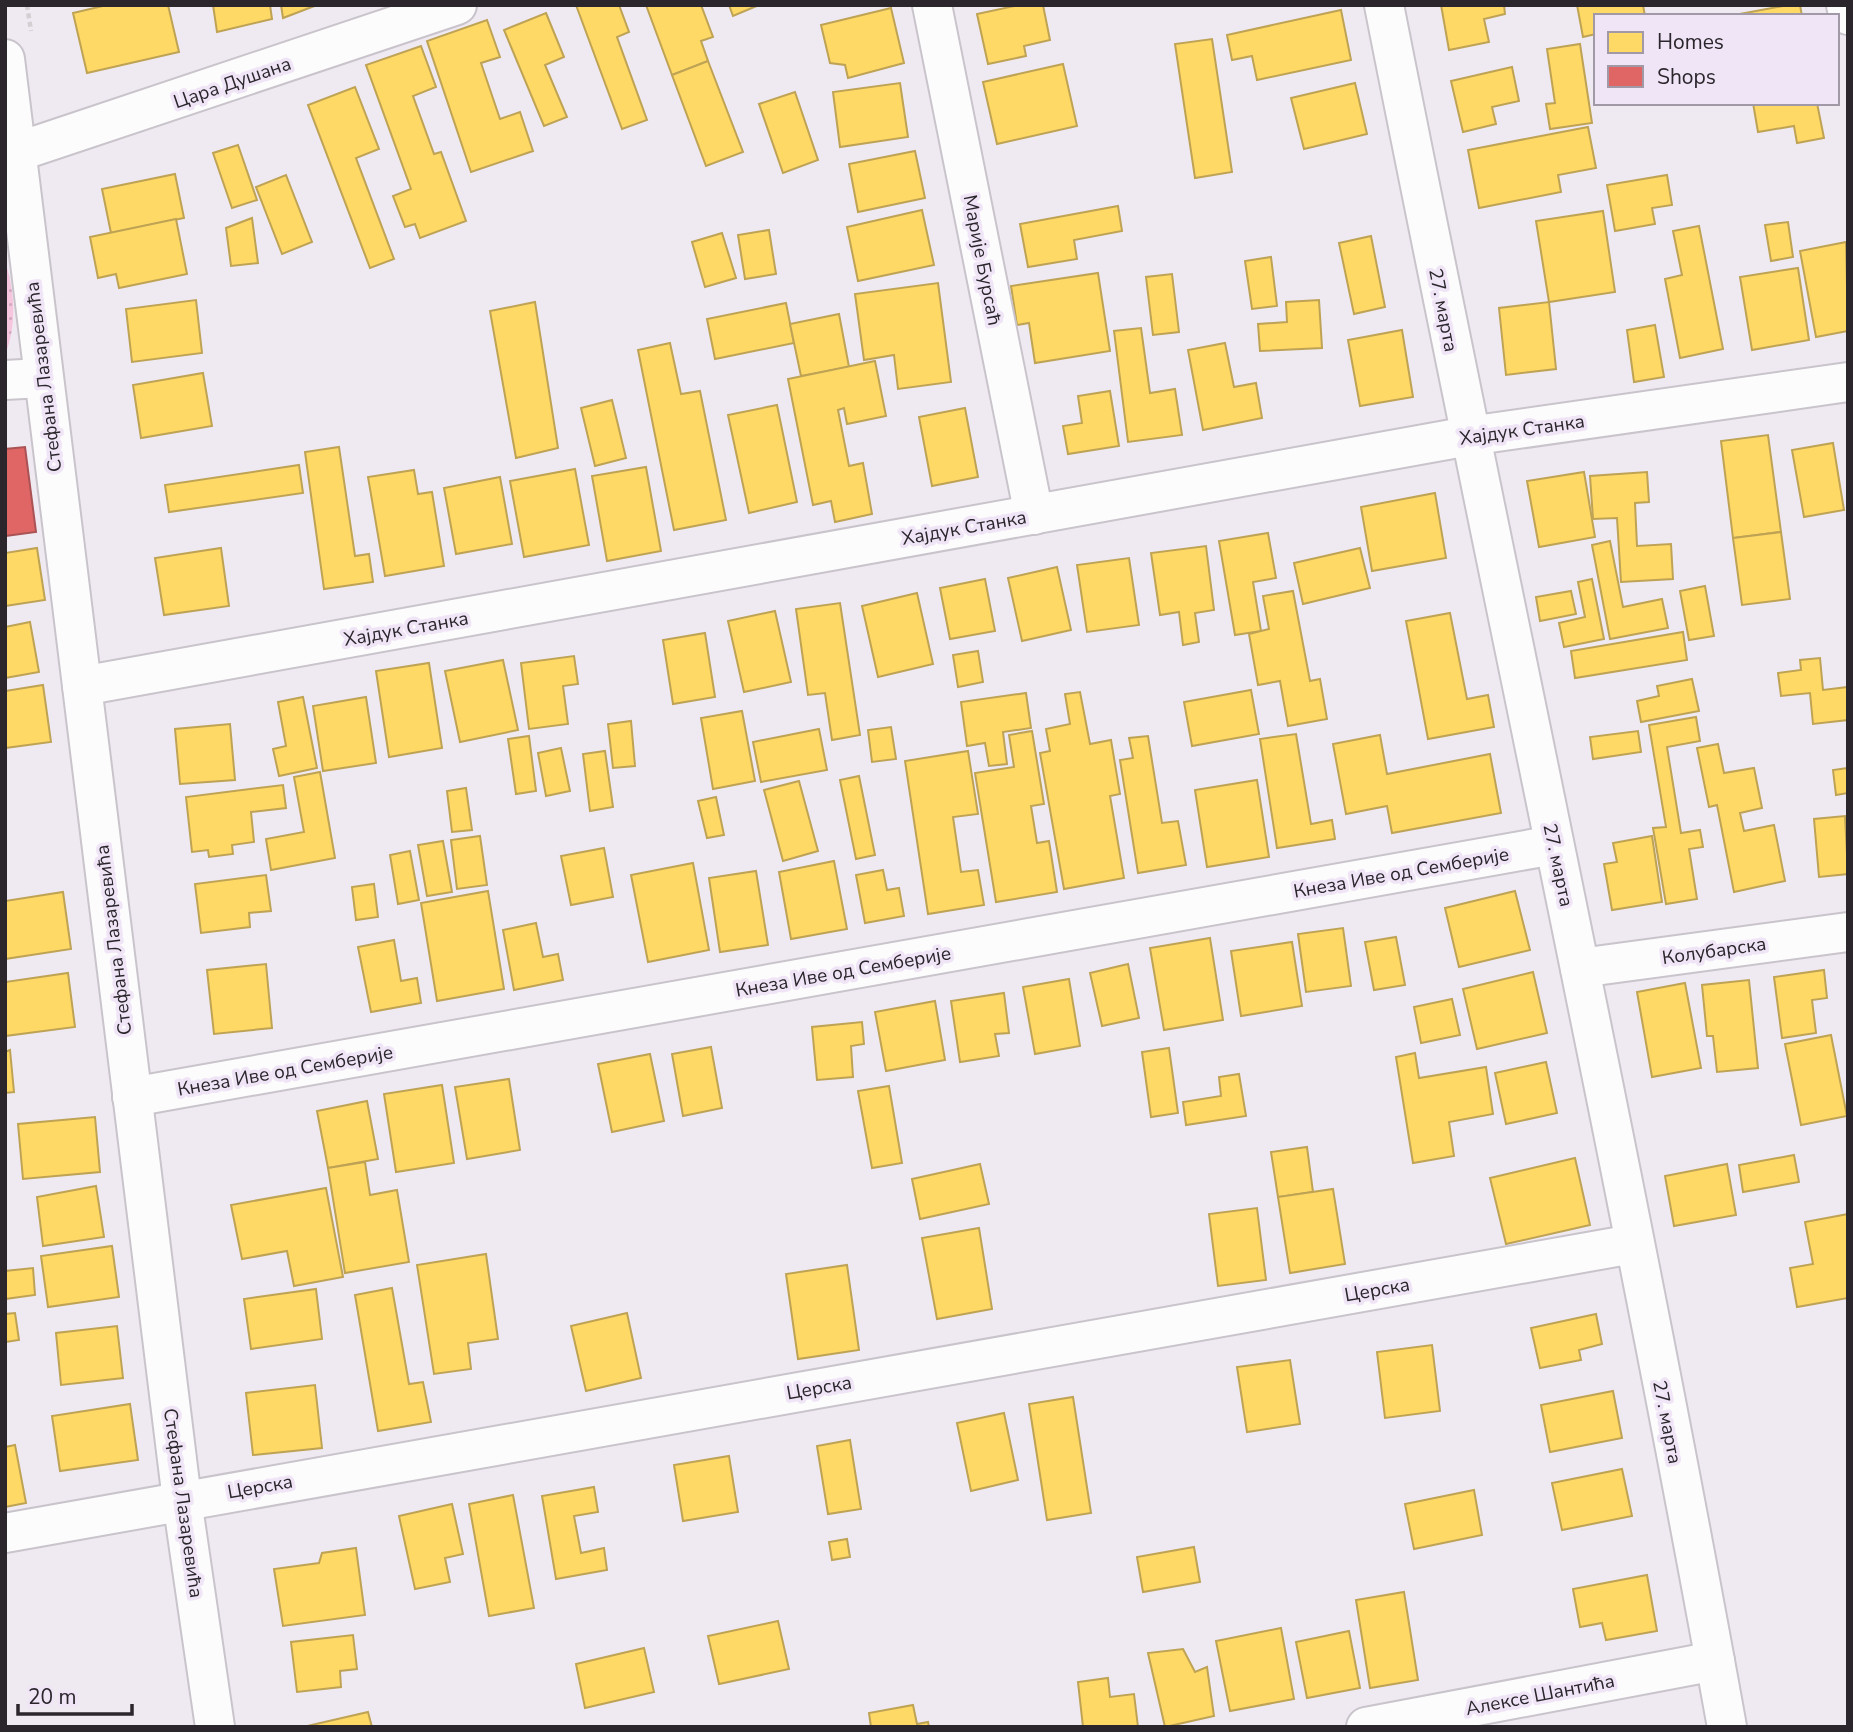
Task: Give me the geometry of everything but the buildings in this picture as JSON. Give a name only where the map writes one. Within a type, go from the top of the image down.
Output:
[{"type":"street","name":"Цара Душана","points":[[11,154],[457,5]]},
{"type":"street","name":"Марије Бурсаћ","points":[[932,5],[1034,515]]},
{"type":"street","name":"27. марта","points":[[1384,5],[1469,436],[1580,968],[1727,1727]]},
{"type":"street","points":[[1846,5],[1848,15]]},
{"type":"street","name":"Стефана Лазаревића","points":[[5,60],[24,379],[82,686],[182,1500],[215,1727]]},
{"type":"street","name":"Хајдук Станка","points":[[82,686],[1469,436],[1848,382]]},
{"type":"street","name":"Кнеза Иве од Семберије","points":[[132,1097],[1554,845]]},
{"type":"street","name":"Колубарска","points":[[1580,968],[1848,932]]},
{"type":"street","name":"Церска","points":[[5,1533],[1633,1244]]},
{"type":"street","name":"Алексе Шантића","points":[[1366,1727],[1715,1661]]},
{"type":"shaded area","points":[[5,261],[11,285],[13,320],[5,355]]}]
